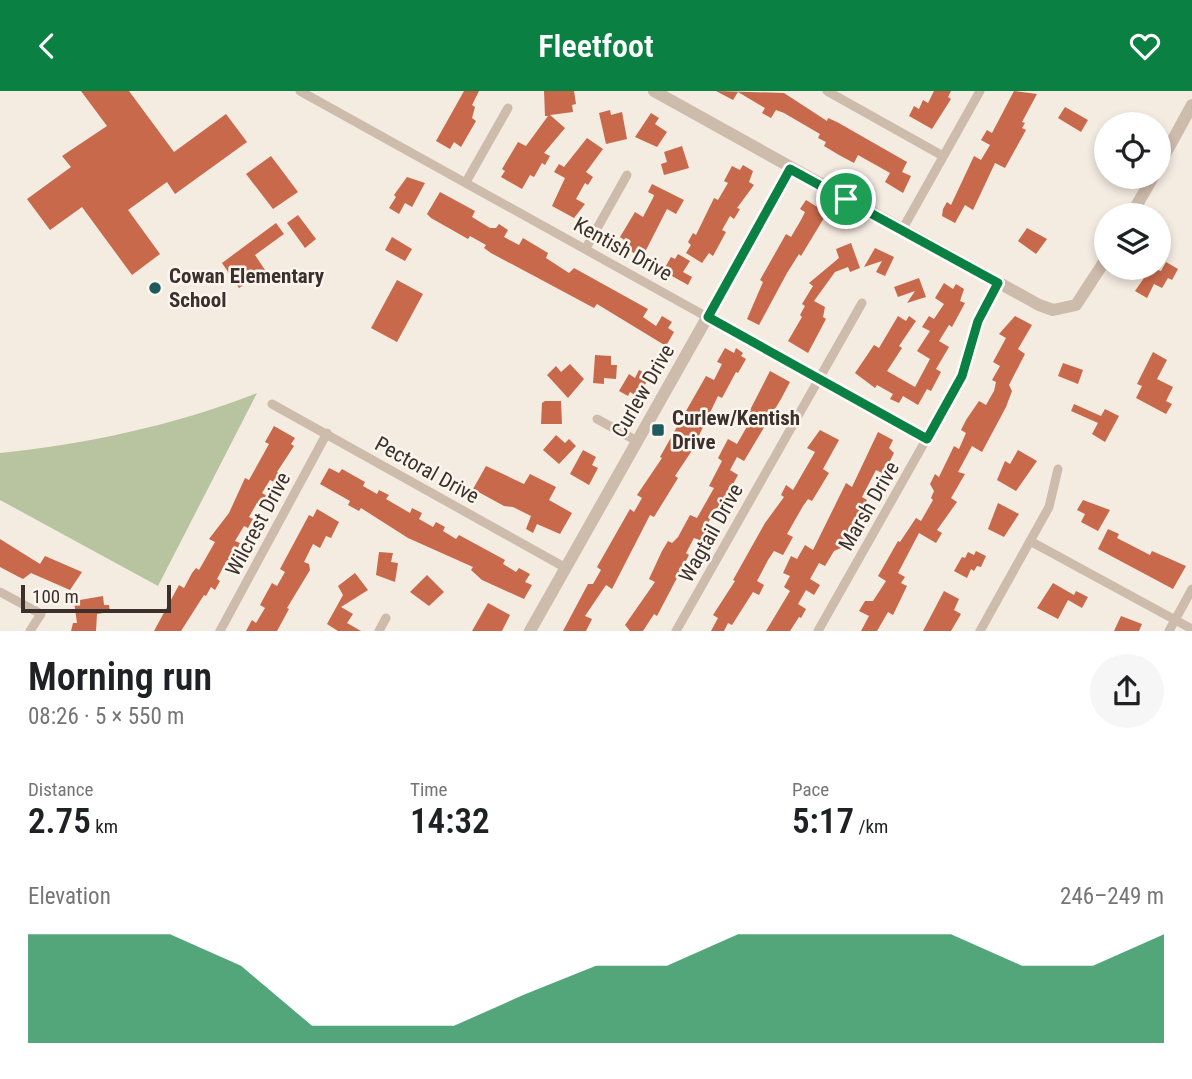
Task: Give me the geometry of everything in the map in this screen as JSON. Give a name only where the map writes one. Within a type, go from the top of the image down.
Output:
[{"type":"street","name":"Kentish Drive","points":[[300,91],[927,439]]},
{"type":"street","points":[[654,91],[790,169],[1039,305],[1053,310],[1076,305],[1094,280]]},
{"type":"street","points":[[827,91],[943,156]]},
{"type":"street","points":[[902,230],[979,91]]},
{"type":"street","points":[[1171,143],[1192,105]]},
{"type":"street","points":[[466,182],[508,108]]},
{"type":"street","name":"Curlew Drive","points":[[530,631],[790,169]]},
{"type":"street","points":[[586,248],[627,175]]},
{"type":"street","name":"Marsh Drive","points":[[818,631],[962,376],[978,321],[998,283]]},
{"type":"street","name":"Wagtail Drive","points":[[676,631],[862,303]]},
{"type":"street","name":"Pectoral Drive","points":[[272,404],[566,568]]},
{"type":"street","points":[[597,419],[637,441]]},
{"type":"street","name":"Wilcrest Drive","points":[[220,631],[327,433]]},
{"type":"street","points":[[981,631],[1049,507],[1058,469]]},
{"type":"street","points":[[1030,541],[1192,629]]},
{"type":"street","points":[[1169,631],[1192,589]]},
{"type":"street","points":[[0,592],[40,614],[30,631]]},
{"type":"street","points":[[379,631],[386,618]]},
{"type":"green space","points":[[257,393],[158,586],[0,500],[0,453],[130,432],[195,415]]},
{"type":"building","name":"Cowan Elementary School","points":[[81,91],[129,91],[174,152],[226,114],[247,142],[175,194],[167,182],[128,210],[160,254],[132,275],[82,207],[50,230],[27,199],[71,167],[62,156],[107,126]]},
{"type":"building","points":[[464,91],[479,91],[472,105],[475,107],[472,118],[476,121],[461,147],[454,142],[450,149],[436,141]]},
{"type":"building","points":[[544,91],[574,91],[576,104],[572,105],[573,112],[550,115],[565,128],[544,153],[550,156],[545,165],[542,163],[534,177],[530,175],[522,189],[501,177],[505,171],[502,169],[518,142],[526,146],[548,116],[545,116]]},
{"type":"building","points":[[716,91],[784,93],[827,121],[828,118],[837,122],[907,162],[902,172],[911,176],[903,193],[885,182],[890,173],[858,155],[854,163],[839,155],[824,146],[826,142],[818,138],[820,134],[784,113],[776,110],[771,118],[762,113],[765,108],[738,92],[733,100]]},
{"type":"building","points":[[934,91],[951,91],[948,97],[951,99],[932,129],[909,116],[914,106],[919,109],[923,100],[928,103]]},
{"type":"building","points":[[1014,91],[1037,94],[1022,122],[1025,123],[1022,128],[1026,130],[1005,168],[995,163],[973,210],[965,205],[955,223],[942,216],[943,209],[947,202],[951,205],[974,156],[981,160],[990,145],[981,140],[987,130],[992,133]]},
{"type":"building","points":[[1065,107],[1088,120],[1081,132],[1058,118]]},
{"type":"building","points":[[610,110],[611,115],[622,112],[627,139],[606,144],[599,113]]},
{"type":"building","points":[[651,113],[659,118],[655,124],[667,132],[657,147],[635,137]]},
{"type":"building","points":[[587,138],[603,149],[586,172],[593,177],[588,185],[585,183],[576,199],[585,204],[574,218],[552,206],[565,178],[554,172],[559,164],[564,167]]},
{"type":"building","points":[[682,146],[689,168],[664,175],[661,164],[667,162],[664,152]]},
{"type":"building","points":[[271,156],[298,192],[273,209],[246,174]]},
{"type":"building","points":[[743,165],[753,171],[749,182],[754,185],[737,208],[740,209],[734,219],[730,216],[722,230],[726,232],[713,256],[709,253],[702,263],[686,253],[691,245],[688,242],[693,233],[696,235],[714,198],[718,200],[728,183],[724,181],[732,166],[740,170]]},
{"type":"building","points":[[407,177],[425,183],[412,207],[405,203],[399,214],[389,208],[396,197],[394,195]]},
{"type":"building","points":[[652,184],[684,200],[676,214],[667,209],[644,254],[640,252],[638,255],[624,248],[627,242],[620,237],[635,212],[643,217],[654,195],[648,192]]},
{"type":"building","points":[[440,192],[475,211],[472,217],[490,228],[496,228],[499,224],[508,230],[504,237],[519,245],[523,238],[548,253],[546,258],[569,273],[574,268],[648,309],[643,317],[656,326],[662,316],[672,322],[668,328],[674,332],[666,346],[597,304],[594,308],[491,253],[484,248],[486,245],[470,236],[468,239],[431,218],[427,214]]},
{"type":"building","points":[[806,200],[827,213],[801,256],[799,254],[787,273],[759,325],[747,319],[763,282],[760,280],[786,234],[791,237],[801,220],[805,212],[800,209]]},
{"type":"building","points":[[298,215],[316,239],[305,248],[287,223]]},
{"type":"building","points":[[276,223],[284,234],[255,255],[265,270],[239,288],[222,263]]},
{"type":"building","points":[[1027,228],[1047,239],[1036,254],[1018,241]]},
{"type":"building","points":[[392,237],[412,249],[405,261],[385,250]]},
{"type":"building","points":[[851,243],[860,268],[850,272],[848,267],[835,272],[814,301],[825,307],[823,317],[826,319],[808,353],[788,341],[802,317],[800,315],[805,306],[802,304],[813,286],[809,283],[839,258],[836,249]]},
{"type":"building","points":[[875,248],[894,257],[885,276],[876,272],[882,261],[864,267]]},
{"type":"building","points":[[678,254],[690,261],[683,272],[692,277],[688,285],[663,271],[671,257],[675,259]]},
{"type":"building","points":[[1171,265],[1178,269],[1171,280]]},
{"type":"building","points":[[919,278],[926,297],[907,303],[915,291],[898,297],[894,287]]},
{"type":"building","points":[[397,280],[423,294],[397,342],[371,328]]},
{"type":"building","points":[[1143,280],[1167,280],[1162,288],[1154,284],[1147,298],[1135,291]]},
{"type":"building","points":[[944,283],[953,289],[956,284],[964,289],[960,301],[965,303],[952,327],[949,325],[939,341],[949,347],[936,369],[941,372],[931,391],[927,389],[918,405],[903,396],[899,403],[890,399],[893,394],[877,385],[875,388],[855,373],[874,345],[879,348],[898,316],[906,321],[909,316],[916,321],[899,346],[902,348],[887,371],[915,387],[930,359],[917,351],[930,331],[922,327],[929,316],[934,319],[944,304],[935,298]]},
{"type":"building","points":[[1015,316],[1032,325],[1018,349],[1025,354],[1009,385],[1012,391],[1006,407],[982,452],[972,446],[958,472],[965,474],[951,498],[957,502],[937,530],[942,533],[936,543],[919,533],[898,573],[905,577],[901,583],[907,586],[893,615],[888,612],[877,631],[861,631],[869,616],[859,611],[865,601],[873,601],[886,581],[878,576],[898,541],[900,542],[916,518],[921,521],[933,500],[931,498],[934,491],[930,484],[935,474],[939,477],[954,446],[959,449],[966,433],[961,430],[966,420],[979,401],[986,405],[994,391],[996,382],[992,380],[1000,366],[993,362],[1006,338],[999,334]]},
{"type":"building","points":[[725,348],[734,353],[736,348],[746,359],[722,398],[718,396],[691,452],[675,476],[678,478],[654,517],[650,515],[612,589],[606,585],[585,616],[592,619],[586,631],[563,631],[588,584],[593,584],[601,570],[597,567],[630,509],[634,512],[642,498],[637,495],[662,458],[660,457],[678,425],[682,427],[690,413],[686,411],[706,376],[714,380],[722,364],[717,362]]},
{"type":"building","points":[[1153,352],[1167,360],[1157,379],[1173,387],[1166,401],[1172,404],[1166,414],[1136,398],[1142,386],[1137,384]]},
{"type":"building","points":[[595,355],[611,356],[611,365],[617,365],[616,379],[604,378],[604,384],[593,383]]},
{"type":"building","points":[[1063,363],[1083,370],[1078,384],[1058,376]]},
{"type":"building","points":[[570,364],[584,379],[568,398],[547,375],[556,366],[561,372]]},
{"type":"building","points":[[639,370],[650,376],[638,397],[630,392],[628,396],[619,391],[629,374],[635,378]]},
{"type":"building","points":[[770,371],[790,382],[781,399],[744,461],[737,457],[730,470],[738,475],[720,508],[711,516],[702,541],[694,538],[686,553],[689,555],[657,616],[654,614],[643,631],[630,631],[625,625],[655,582],[649,579],[662,551],[668,541],[672,543],[678,537],[690,515],[697,518],[714,488],[709,486],[722,461],[718,458],[728,439],[737,444],[753,416],[748,414]]},
{"type":"building","points":[[561,401],[562,424],[541,424],[542,403]]},
{"type":"building","points":[[1074,404],[1101,416],[1105,409],[1119,416],[1105,442],[1092,434],[1098,423],[1071,411]]},
{"type":"building","points":[[274,426],[295,438],[291,444],[294,446],[277,472],[279,473],[274,482],[270,480],[262,493],[267,496],[261,506],[257,503],[249,517],[253,519],[248,528],[244,526],[235,541],[240,543],[230,564],[226,562],[217,579],[220,581],[215,590],[211,587],[206,596],[204,595],[181,631],[154,631],[179,585],[184,588],[196,568],[199,570],[215,542],[209,539],[229,513],[245,478],[249,480],[269,444],[265,442]]},
{"type":"building","points":[[820,430],[839,440],[823,469],[829,473],[812,501],[808,499],[803,506],[787,534],[793,537],[783,555],[774,551],[768,560],[757,581],[764,585],[759,595],[753,592],[732,625],[728,623],[724,631],[711,631],[718,618],[713,615],[735,581],[733,580],[765,523],[784,497],[781,495],[786,485],[793,490],[815,452],[807,448]]},
{"type":"building","points":[[878,432],[893,440],[889,448],[894,453],[889,463],[882,473],[876,470],[862,497],[867,500],[841,548],[834,551],[825,566],[819,563],[810,579],[820,585],[814,595],[806,590],[798,604],[806,609],[801,618],[799,617],[790,631],[766,631],[790,591],[784,587],[790,576],[783,573],[791,556],[797,559],[805,545],[813,550],[846,483],[852,487]]},
{"type":"building","points":[[556,435],[565,443],[569,439],[576,446],[559,464],[543,450]]},
{"type":"building","points":[[583,450],[596,457],[592,465],[598,468],[589,485],[570,474]]},
{"type":"building","points":[[1018,450],[1037,461],[1016,491],[997,480],[1005,461],[1010,464]]},
{"type":"building","points":[[486,466],[524,484],[530,474],[556,487],[549,500],[572,513],[560,534],[537,524],[533,533],[526,529],[531,516],[513,507],[504,506],[473,489]]},
{"type":"building","points":[[329,468],[339,473],[342,469],[365,482],[363,486],[377,494],[379,490],[389,495],[386,499],[410,513],[412,508],[422,513],[419,519],[433,527],[436,522],[445,527],[443,531],[456,539],[459,535],[505,560],[503,564],[516,572],[519,568],[530,574],[525,582],[532,585],[524,599],[482,580],[471,570],[473,567],[408,538],[361,508],[359,511],[348,505],[350,501],[320,484]]},
{"type":"building","points":[[1083,500],[1110,510],[1098,531],[1081,522],[1085,514],[1077,510]]},
{"type":"building","points":[[998,503],[1019,514],[1004,537],[988,529]]},
{"type":"building","points":[[317,509],[339,522],[331,538],[326,536],[320,548],[313,544],[304,562],[309,564],[310,570],[287,608],[289,609],[277,631],[246,631],[252,620],[256,623],[265,608],[260,605],[272,583],[277,586],[285,572],[280,569],[309,515],[313,517]]},
{"type":"building","points":[[1108,529],[1119,534],[1117,538],[1150,555],[1152,551],[1186,566],[1173,589],[1098,549]]},
{"type":"building","points":[[0,539],[40,564],[45,556],[82,572],[70,590],[31,573],[23,579],[0,567]]},
{"type":"building","points":[[976,551],[986,556],[981,567],[977,566],[974,571],[971,569],[967,578],[954,571],[962,557],[965,558],[968,552],[974,555]]},
{"type":"building","points":[[379,552],[393,553],[391,562],[398,563],[395,582],[376,575]]},
{"type":"building","points":[[355,573],[368,590],[341,607],[353,614],[347,623],[361,631],[338,631],[327,624],[343,595],[338,586]]},
{"type":"building","points":[[427,575],[444,592],[429,606],[410,592]]},
{"type":"building","points":[[1053,583],[1074,595],[1076,591],[1088,597],[1082,608],[1068,600],[1058,619],[1037,608]]},
{"type":"building","points":[[944,591],[959,599],[954,610],[961,614],[951,631],[923,631]]},
{"type":"building","points":[[103,596],[104,605],[109,605],[110,612],[97,614],[96,631],[71,631],[73,623],[77,623],[74,601]]},
{"type":"building","points":[[488,603],[510,615],[502,631],[472,631]]},
{"type":"building","points":[[1121,616],[1142,624],[1139,631],[1114,631]]},
{"type":"place","name":"Cowan Elementary School","points":[[155,288]]},
{"type":"place","name":"Curlew/Kentish Drive","points":[[658,430]]},
{"type":"route","points":[[790,169],[846,199],[998,283],[978,321],[962,376],[927,439],[708,317],[790,169]]}]
